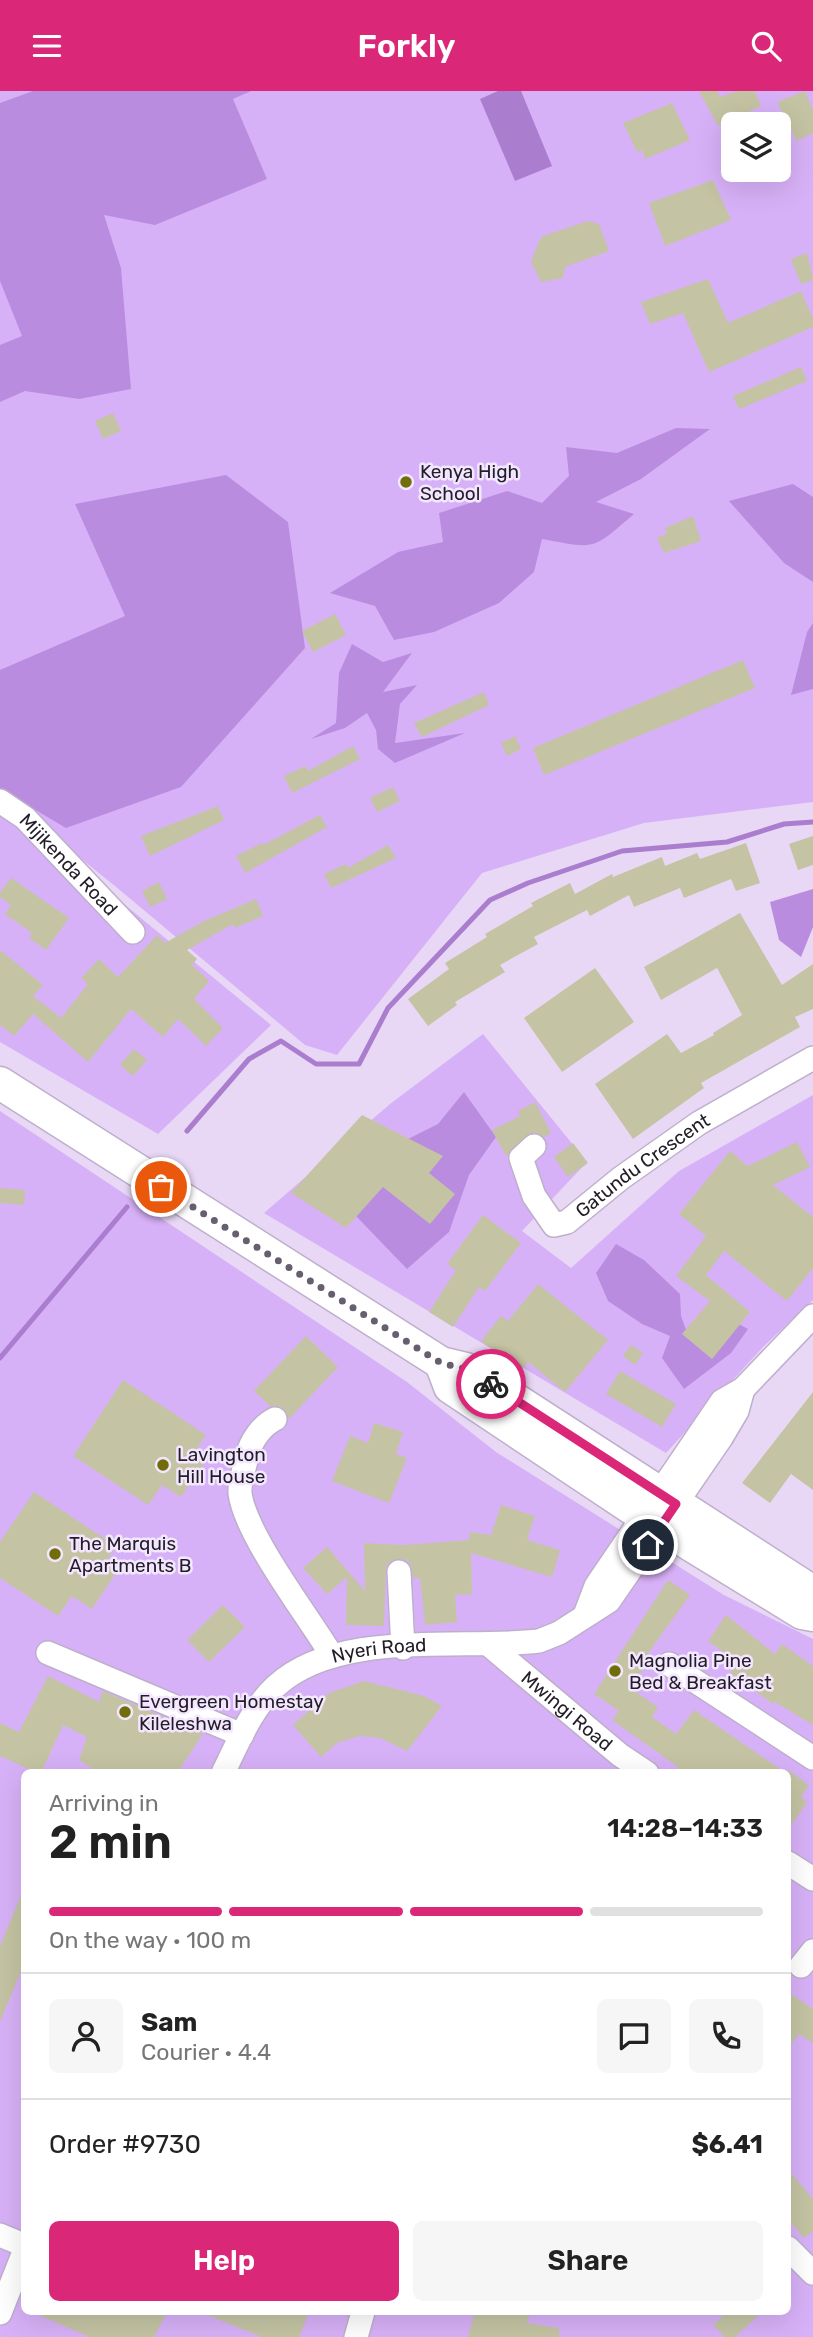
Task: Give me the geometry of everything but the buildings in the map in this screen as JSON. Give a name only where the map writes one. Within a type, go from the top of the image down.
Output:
[{"type":"street","name":"Mijikenda Road","points":[[0,801],[25,818],[133,932]]},
{"type":"street","name":"Gatundu Crescent","points":[[534,1146],[521,1159],[534,1196],[554,1225],[567,1222],[621,1178],[699,1123],[813,1058]]},
{"type":"street","points":[[0,1083],[441,1363],[450,1387],[659,1509],[813,1592]]},
{"type":"street","name":"Nyeri Road","points":[[225,1769],[253,1714],[275,1687],[299,1670],[351,1651],[539,1641],[559,1633],[609,1601],[722,1401],[743,1389],[813,1316]]},
{"type":"street","points":[[275,1419],[264,1425],[249,1450],[240,1491],[246,1512],[263,1546],[332,1656]]},
{"type":"street","points":[[659,1509],[802,1613],[813,1615]]},
{"type":"street","points":[[399,1572],[403,1648]]},
{"type":"street","name":"Mwingi Road","points":[[489,1645],[614,1764],[632,1769]]},
{"type":"street","points":[[48,1653],[242,1735]]},
{"type":"street","points":[[669,1664],[813,1758]]},
{"type":"street","points":[[791,1865],[813,1879]]},
{"type":"street","points":[[0,2235],[21,2244]]},
{"type":"street","points":[[791,2251],[813,2273]]},
{"type":"street","points":[[0,2313],[21,2260]]},
{"type":"street","points":[[356,2337],[362,2315]]},
{"type":"shaded area","name":"Kenya High School","points":[[0,91],[813,91],[813,802],[644,823],[482,873],[337,1055],[305,1045],[0,794]]},
{"type":"shaded area","points":[[33,91],[251,91],[233,99],[267,179],[155,225],[104,215],[121,268],[131,389],[79,399],[25,391],[0,402],[0,345],[22,336],[0,281],[0,103]]},
{"type":"shaded area","points":[[498,91],[521,91],[552,166],[515,181],[480,99]]},
{"type":"shaded area","points":[[676,428],[710,429],[641,479],[596,502],[634,514],[600,541],[573,545],[542,539],[534,572],[499,603],[434,632],[394,640],[375,606],[330,593],[398,552],[443,542],[439,513],[507,491],[542,503],[569,476],[566,447],[617,453]]},
{"type":"shaded area","points":[[226,475],[288,522],[305,648],[181,787],[66,828],[0,789],[0,670],[125,616],[75,504]]},
{"type":"shaded area","points":[[793,484],[813,497],[813,582],[784,563],[729,501]]},
{"type":"shaded area","points":[[813,623],[813,689],[791,695],[807,632]]},
{"type":"shaded area","points":[[352,644],[383,662],[412,653],[383,692],[417,685],[400,704],[395,743],[465,733],[395,763],[378,749],[376,730],[367,713],[345,728],[311,739],[336,723],[339,673]]},
{"type":"shaded area","points":[[0,802],[271,1025],[158,1134],[0,1042]]},
{"type":"shaded area","points":[[813,889],[813,927],[801,957],[779,940],[770,902]]},
{"type":"shaded area","points":[[483,1034],[587,1162],[522,1231],[571,1268],[679,1171],[813,1095],[813,1300],[763,1347],[666,1453],[264,1213],[390,1104]]},
{"type":"shaded area","points":[[464,1092],[496,1137],[469,1175],[449,1232],[407,1269],[330,1189],[388,1149],[438,1124]]},
{"type":"shaded area","points":[[0,1111],[407,1382],[496,1452],[724,1595],[813,1639],[813,2337],[0,2337]]},
{"type":"shaded area","points":[[616,1244],[644,1260],[680,1294],[681,1316],[689,1338],[726,1317],[748,1329],[731,1353],[684,1389],[662,1358],[670,1336],[642,1324],[608,1301],[596,1273]]},
{"type":"waterway","points":[[187,1131],[249,1059],[281,1041],[316,1064],[359,1064],[388,1008],[490,900],[528,883],[622,851],[727,842],[784,824],[813,822]]},
{"type":"waterway","points":[[0,1358],[127,1207]]},
{"type":"way so far","points":[[161,1187],[441,1363],[466,1369],[491,1384]]},
{"type":"place","name":"Kenya High School","points":[[406,482]]},
{"type":"place","name":"Lavington Hill House","points":[[163,1465]]},
{"type":"place","name":"The Marquis Apartments B","points":[[55,1554]]},
{"type":"place","name":"Magnolia Pine Bed & Breakfast","points":[[615,1671]]},
{"type":"place","name":"Evergreen Homestay Kileleshwa","points":[[125,1712]]},
{"type":"route","points":[[491,1384],[676,1504],[648,1545]]}]
